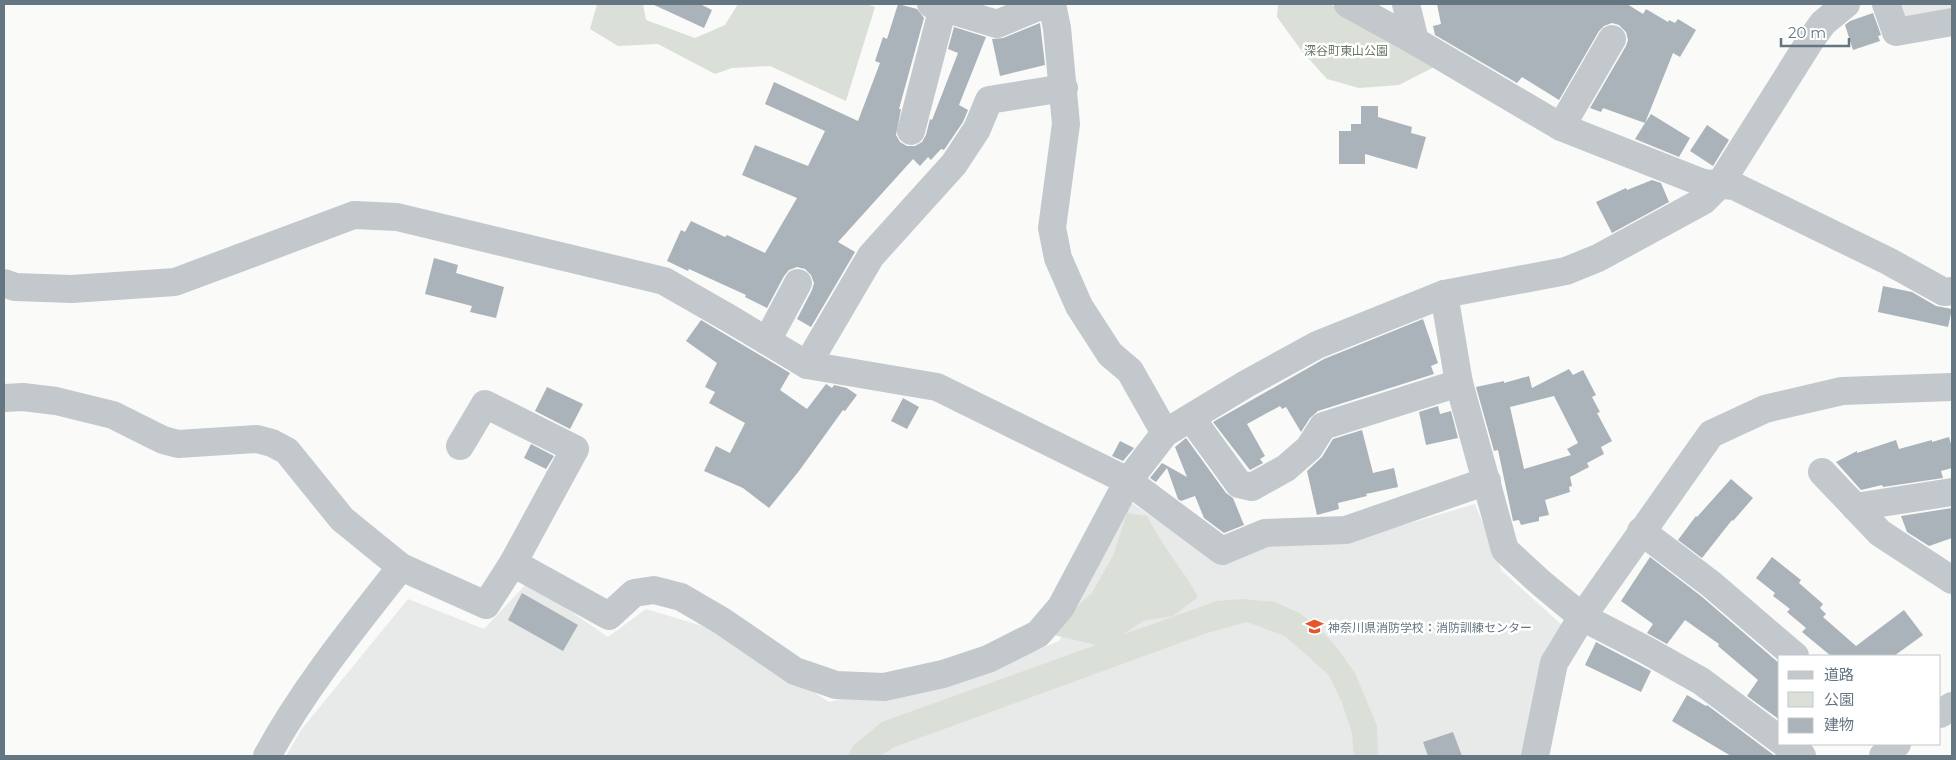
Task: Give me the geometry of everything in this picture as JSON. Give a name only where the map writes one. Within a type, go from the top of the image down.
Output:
[{"type":"street","points":[[911,131],[937,5],[997,24],[1046,4]]},
{"type":"street","points":[[1052,4],[1057,28],[1066,124],[1052,228],[1058,258],[1079,306],[1110,354],[1130,371],[1165,433]]},
{"type":"street","points":[[1348,4],[1415,40],[1560,128],[1703,183],[1734,186],[1888,260],[1944,292],[1952,291]]},
{"type":"street","points":[[1406,4],[1415,40]]},
{"type":"street","points":[[513,563],[609,616],[634,593],[654,590],[681,597],[722,620],[795,671],[836,685],[884,687],[943,674],[988,658],[1038,634],[1061,607],[1128,481],[1165,433],[1246,384],[1317,346],[1444,294],[1566,271],[1598,258],[1702,202],[1720,184],[1823,23],[1846,4]]},
{"type":"street","points":[[1886,4],[1896,32],[1952,22]]},
{"type":"street","points":[[1560,128],[1612,39]]},
{"type":"street","points":[[807,365],[870,256],[954,164],[977,129],[990,100],[1064,88]]},
{"type":"street","points":[[8,292],[175,282],[354,215],[397,217],[664,282],[767,340],[807,365],[937,386],[1128,481],[1222,551],[1265,533],[1346,530],[1487,481]]},
{"type":"street","points":[[767,340],[798,283]]},
{"type":"street","points":[[1444,294],[1459,384],[1505,550],[1582,617],[1646,650],[1701,682],[1778,739]]},
{"type":"street","points":[[1191,418],[1239,484],[1252,487],[1286,468],[1309,448],[1323,426],[1459,384]]},
{"type":"street","points":[[1535,756],[1554,663],[1582,617],[1711,434],[1765,409],[1842,390],[1952,387]]},
{"type":"street","points":[[4,398],[23,397],[56,401],[114,415],[163,440],[178,444],[257,439],[272,443],[287,451],[342,520],[401,567],[486,605],[513,563],[575,449],[486,404],[460,446]]},
{"type":"street","points":[[1822,472],[1880,533],[1952,580]]},
{"type":"street","points":[[1855,507],[1952,492]]},
{"type":"street","points":[[1641,531],[1711,584],[1793,655]]},
{"type":"street","points":[[267,756],[280,731],[323,666],[401,567]]},
{"type":"street","points":[[1941,713],[1952,706]]},
{"type":"street","points":[[1786,745],[1802,756]]},
{"type":"street","points":[[1883,756],[1896,745]]},
{"type":"shaded area","points":[[1894,4],[1952,4],[1952,16],[1911,23]]},
{"type":"shaded area","name":"神奈川県消防学校：消防訓練センター","points":[[1127,500],[1220,562],[1262,547],[1346,542],[1475,504],[1502,571],[1562,625],[1531,734],[1521,756],[286,756],[301,730],[408,599],[484,629],[528,582],[608,637],[646,609],[719,631],[829,702],[1022,656],[1059,641],[1097,569]]},
{"type":"green space","points":[[597,4],[643,4],[646,20],[695,38],[725,25],[738,4],[866,4],[875,7],[846,101],[770,66],[732,68],[715,74],[658,44],[618,46],[590,29]]},
{"type":"green space","name":"深谷町東山公園","points":[[1278,4],[1330,4],[1440,64],[1399,85],[1359,88],[1327,79],[1301,50],[1277,17]]},
{"type":"green space","points":[[1127,513],[1147,516],[1198,597],[1173,616],[1143,621],[1122,635],[1217,601],[1241,599],[1275,602],[1299,613],[1316,625],[1334,644],[1355,673],[1377,726],[1378,756],[1354,756],[1352,733],[1342,703],[1329,675],[1285,636],[1247,622],[1207,633],[892,748],[881,756],[848,756],[854,745],[882,722],[1096,645],[1054,635],[1069,614],[1092,593],[1113,556]]},
{"type":"building","points":[[652,4],[700,4],[712,10],[704,28]]},
{"type":"building","points":[[898,4],[917,9],[924,18],[899,109],[901,109],[896,135],[900,142],[907,146],[915,146],[922,142],[926,135],[930,119],[932,120],[958,53],[948,49],[954,27],[986,37],[959,105],[968,110],[963,122],[944,150],[941,149],[931,160],[928,157],[920,166],[913,159],[838,242],[855,252],[811,327],[797,319],[814,283],[811,275],[805,269],[797,267],[789,270],[767,308],[745,297],[746,295],[667,261],[681,230],[685,232],[691,221],[765,253],[797,198],[742,175],[755,145],[808,166],[825,131],[765,104],[774,82],[858,121],[880,63],[875,61],[883,37],[887,39]]},
{"type":"building","points":[[1437,4],[1627,4],[1643,14],[1646,9],[1668,22],[1669,20],[1675,23],[1678,19],[1696,30],[1680,57],[1673,53],[1645,123],[1603,108],[1601,112],[1590,108],[1626,46],[1628,40],[1626,32],[1619,25],[1612,23],[1604,26],[1599,31],[1559,100],[1522,77],[1517,83],[1435,35],[1433,26],[1441,24]]},
{"type":"building","points":[[1873,13],[1881,35],[1878,36],[1880,41],[1853,50],[1845,25],[1850,21]]},
{"type":"building","points":[[1040,23],[1045,65],[1000,76],[992,39],[1003,38]]},
{"type":"building","points":[[1361,106],[1378,106],[1378,117],[1412,127],[1411,133],[1426,137],[1417,169],[1365,154],[1365,164],[1339,164],[1339,131],[1351,131],[1351,124],[1361,124]]},
{"type":"building","points":[[1651,114],[1690,138],[1679,157],[1635,139]]},
{"type":"building","points":[[1707,125],[1729,140],[1713,166],[1690,151]]},
{"type":"building","points":[[1652,180],[1661,183],[1669,202],[1612,233],[1596,202],[1626,188],[1627,190]]},
{"type":"building","points":[[434,258],[458,265],[456,273],[504,287],[496,318],[470,312],[472,306],[425,294]]},
{"type":"building","points":[[1883,286],[1912,292],[1936,306],[1952,309],[1948,327],[1878,312]]},
{"type":"building","points":[[1423,319],[1438,363],[1431,366],[1434,374],[1318,411],[1310,418],[1301,432],[1286,407],[1282,409],[1280,406],[1247,424],[1265,456],[1260,459],[1263,463],[1250,470],[1213,422],[1324,359]]},
{"type":"building","points":[[701,320],[790,373],[780,390],[807,409],[826,384],[832,388],[834,385],[847,388],[857,395],[845,411],[843,410],[799,471],[769,508],[743,488],[704,471],[716,446],[730,453],[745,423],[709,403],[715,392],[705,387],[717,363],[686,341]]},
{"type":"building","points":[[1569,369],[1573,375],[1583,370],[1596,395],[1592,397],[1600,412],[1597,413],[1612,441],[1601,447],[1604,454],[1587,463],[1589,467],[1570,477],[1572,486],[1569,487],[1570,492],[1545,500],[1549,515],[1539,517],[1539,521],[1521,525],[1519,520],[1513,521],[1498,450],[1494,451],[1476,387],[1504,381],[1504,383],[1529,376],[1532,388]],"holes":[[[1554,396],[1578,443],[1567,449],[1571,455],[1524,469],[1510,407]]]},
{"type":"building","points":[[547,387],[583,404],[570,429],[535,411]]},
{"type":"building","points":[[903,398],[919,407],[907,429],[891,421]]},
{"type":"building","points":[[1438,406],[1440,414],[1451,411],[1458,438],[1426,445],[1419,412]]},
{"type":"building","points":[[1362,430],[1373,473],[1394,468],[1398,487],[1338,503],[1339,509],[1317,515],[1307,471],[1322,457],[1333,439]]},
{"type":"building","points":[[1949,437],[1952,447],[1952,468],[1941,471],[1943,478],[1883,487],[1882,485],[1861,490],[1836,462],[1857,451],[1857,453],[1896,440],[1899,449]]},
{"type":"building","points":[[1186,438],[1226,493],[1233,498],[1244,525],[1224,533],[1204,518],[1195,496],[1181,501],[1178,499],[1167,468],[1156,482],[1150,478],[1162,463],[1187,477],[1175,447]]},
{"type":"building","points":[[1120,441],[1134,448],[1123,461],[1112,456]]},
{"type":"building","points":[[531,444],[554,456],[546,469],[524,458]]},
{"type":"building","points":[[1731,479],[1753,498],[1732,520],[1702,558],[1678,540],[1696,516]]},
{"type":"building","points":[[1952,508],[1952,538],[1929,546],[1907,532],[1901,516]]},
{"type":"building","points":[[1650,557],[1701,596],[1778,662],[1778,719],[1747,696],[1758,680],[1718,646],[1719,644],[1685,620],[1667,644],[1647,633],[1653,624],[1621,601]]},
{"type":"building","points":[[1772,557],[1801,580],[1799,583],[1823,604],[1820,608],[1826,614],[1823,617],[1856,646],[1904,610],[1923,635],[1895,655],[1830,655],[1802,632],[1806,628],[1787,612],[1790,609],[1773,596],[1775,593],[1756,578]]},
{"type":"building","points":[[522,593],[578,625],[563,651],[508,620]]},
{"type":"building","points":[[1596,642],[1651,671],[1641,692],[1585,665]]},
{"type":"building","points":[[1687,695],[1707,705],[1775,756],[1731,756],[1672,721]]},
{"type":"building","points":[[1453,732],[1462,756],[1428,756],[1423,742]]},
{"type":"place","name":"神奈川県消防学校：消防訓練センター","points":[[1314,627]]}]
